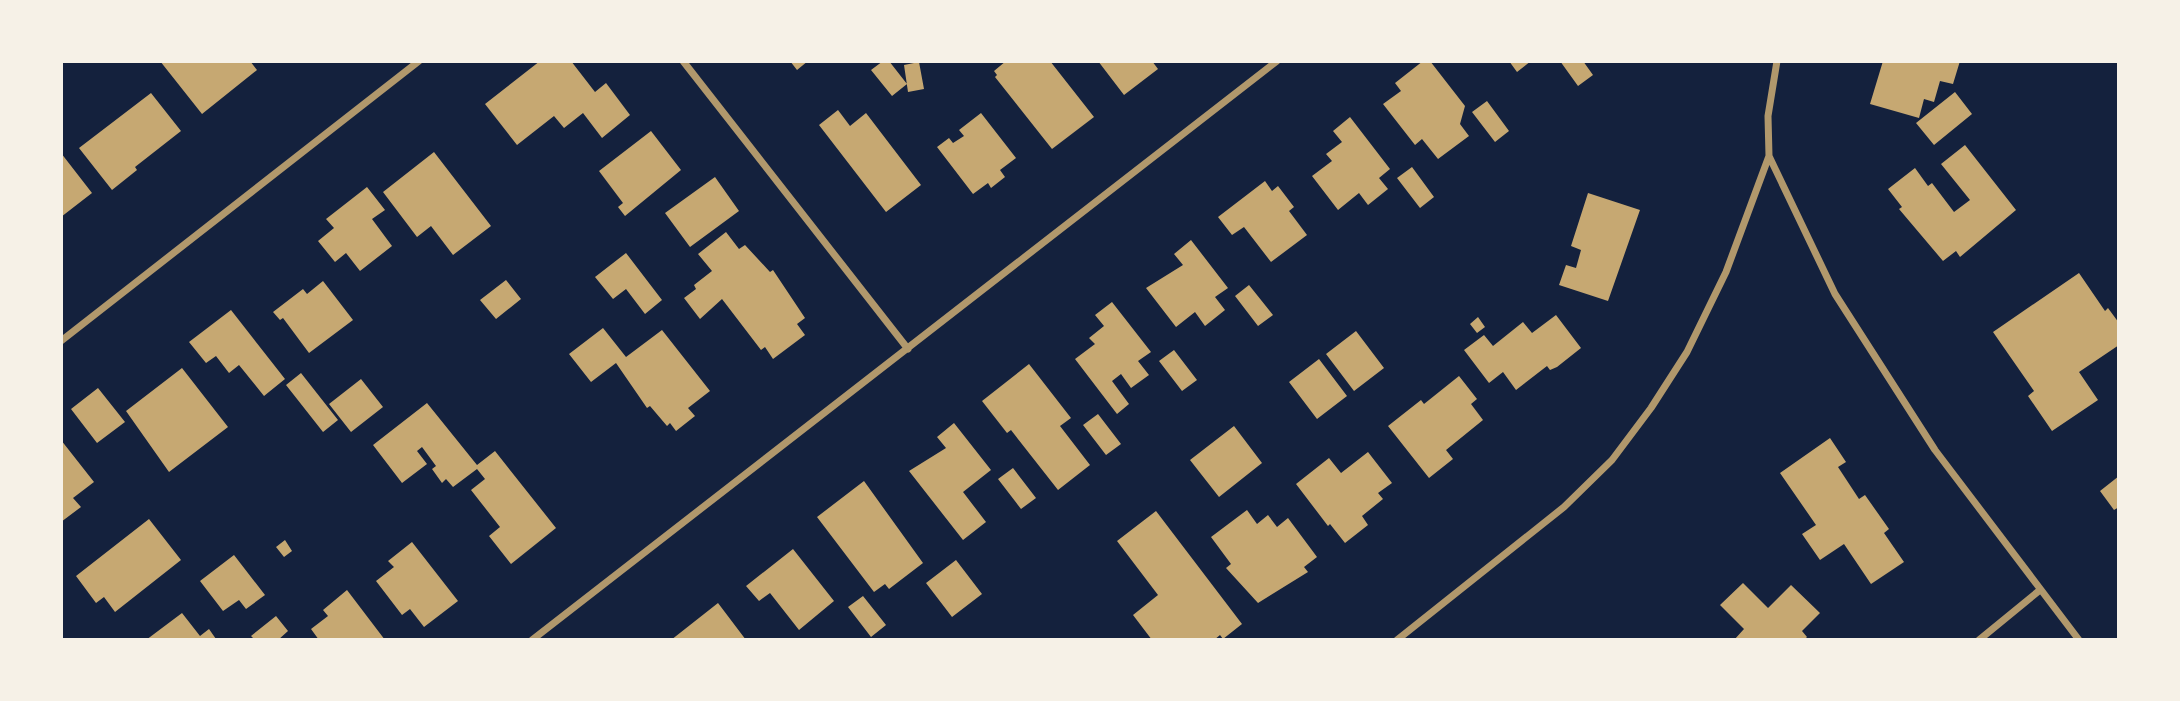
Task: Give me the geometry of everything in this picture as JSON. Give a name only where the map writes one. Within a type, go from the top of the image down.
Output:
[{"type":"street","points":[[61,341],[419,61]]},
{"type":"street","points":[[683,61],[908,349]]},
{"type":"street","points":[[533,640],[1277,61]]},
{"type":"street","points":[[1397,640],[1564,507],[1612,460],[1651,408],[1687,352],[1726,272],[1769,156],[1768,116],[1777,61]]},
{"type":"street","points":[[1769,156],[1835,294],[1935,450],[2079,640]]},
{"type":"street","points":[[1979,640],[2040,590]]},
{"type":"building","points":[[160,61],[250,61],[257,70],[202,114]]},
{"type":"building","points":[[540,61],[571,61],[595,92],[606,83],[630,115],[602,138],[583,113],[564,128],[554,116],[517,145],[485,104]]},
{"type":"building","points":[[790,61],[808,61],[797,70]]},
{"type":"building","points":[[883,61],[889,61],[907,84],[892,96],[871,70]]},
{"type":"building","points":[[1006,61],[1050,61],[1094,117],[1052,149],[995,77],[997,75],[994,71]]},
{"type":"building","points":[[1098,61],[1152,61],[1158,69],[1124,95]]},
{"type":"building","points":[[1423,61],[1430,61],[1465,106],[1460,124],[1469,136],[1438,159],[1422,139],[1415,145],[1383,104],[1401,91],[1395,83]]},
{"type":"building","points":[[1509,61],[1531,61],[1517,72]]},
{"type":"building","points":[[1560,61],[1583,61],[1593,75],[1578,86]]},
{"type":"building","points":[[1883,61],[1960,61],[1953,84],[1940,81],[1934,102],[1924,99],[1919,118],[1870,104]]},
{"type":"building","points":[[919,62],[924,89],[908,92],[904,65]]},
{"type":"building","points":[[1955,92],[1972,114],[1934,145],[1916,123]]},
{"type":"building","points":[[151,93],[181,131],[135,167],[137,170],[112,190],[79,148]]},
{"type":"building","points":[[1487,101],[1509,131],[1495,142],[1472,112]]},
{"type":"building","points":[[838,110],[850,126],[866,113],[921,185],[886,212],[819,125]]},
{"type":"building","points":[[981,113],[1016,158],[1000,170],[1005,177],[991,188],[988,183],[973,194],[937,147],[949,138],[953,143],[964,136],[959,130]]},
{"type":"building","points":[[1350,117],[1390,169],[1379,178],[1388,189],[1368,205],[1359,193],[1338,210],[1312,176],[1332,161],[1326,154],[1342,142],[1333,131]]},
{"type":"building","points":[[651,131],[681,170],[625,216],[618,207],[623,203],[599,171]]},
{"type":"building","points":[[1965,145],[2016,210],[1960,257],[1956,251],[1943,261],[1899,209],[1902,207],[1888,189],[1915,168],[1928,186],[1932,183],[1954,212],[1970,200],[1941,164]]},
{"type":"building","points":[[434,152],[491,226],[453,255],[431,226],[417,237],[383,192]]},
{"type":"building","points":[[61,153],[92,193],[61,217]]},
{"type":"building","points":[[1412,167],[1434,197],[1420,208],[1397,178]]},
{"type":"building","points":[[715,177],[739,211],[690,247],[665,213]]},
{"type":"building","points":[[1265,181],[1272,191],[1278,186],[1294,207],[1289,211],[1307,235],[1271,262],[1244,227],[1232,235],[1218,217]]},
{"type":"building","points":[[367,187],[385,210],[372,219],[392,246],[360,271],[346,253],[335,262],[318,241],[334,228],[326,219]]},
{"type":"building","points":[[1588,193],[1640,210],[1608,301],[1559,285],[1566,265],[1576,268],[1581,250],[1571,246]]},
{"type":"building","points":[[726,232],[739,249],[745,245],[770,272],[773,270],[805,318],[797,324],[805,335],[773,359],[765,347],[761,350],[722,299],[700,319],[684,298],[696,289],[694,285],[712,271],[698,254]]},
{"type":"building","points":[[1191,240],[1228,288],[1215,297],[1225,310],[1205,326],[1195,312],[1176,327],[1146,288],[1183,265],[1174,254]]},
{"type":"building","points":[[626,253],[662,300],[645,314],[626,289],[613,299],[595,277]]},
{"type":"building","points":[[2079,273],[2105,311],[2108,308],[2119,323],[2119,345],[2079,372],[2098,400],[2052,431],[2028,396],[2034,391],[1993,332]]},
{"type":"building","points":[[506,280],[521,299],[496,319],[480,300]]},
{"type":"building","points":[[323,281],[353,320],[309,353],[283,318],[280,320],[273,312],[303,289],[307,294]]},
{"type":"building","points":[[1249,285],[1273,315],[1258,326],[1235,296]]},
{"type":"building","points":[[1112,302],[1151,352],[1138,361],[1149,375],[1131,388],[1121,374],[1112,381],[1129,404],[1117,414],[1075,359],[1095,344],[1089,338],[1104,326],[1095,315]]},
{"type":"building","points":[[231,310],[285,379],[264,396],[239,365],[229,373],[216,356],[206,363],[189,342]]},
{"type":"building","points":[[1556,315],[1581,348],[1557,367],[1550,370],[1547,366],[1516,390],[1503,372],[1489,383],[1464,350],[1484,335],[1493,346],[1523,322],[1532,333]]},
{"type":"building","points":[[1478,317],[1485,327],[1477,333],[1470,324]]},
{"type":"building","points":[[603,328],[626,357],[662,330],[710,391],[688,408],[695,416],[676,431],[670,423],[667,426],[650,406],[647,408],[616,363],[591,382],[569,354]]},
{"type":"building","points":[[1356,331],[1384,368],[1354,391],[1326,354]]},
{"type":"building","points":[[1174,350],[1197,380],[1182,391],[1159,361]]},
{"type":"building","points":[[1319,359],[1347,396],[1317,419],[1289,382]]},
{"type":"building","points":[[1029,364],[1071,418],[1060,426],[1090,465],[1058,490],[1011,430],[1007,433],[982,401]]},
{"type":"building","points":[[182,368],[228,427],[169,472],[126,411]]},
{"type":"building","points":[[301,373],[338,420],[323,432],[286,385]]},
{"type":"building","points":[[1459,376],[1477,399],[1471,404],[1483,420],[1446,450],[1453,459],[1429,478],[1388,426],[1421,400],[1424,404]]},
{"type":"building","points":[[361,379],[383,407],[351,432],[329,404]]},
{"type":"building","points":[[98,388],[125,422],[97,443],[71,409]]},
{"type":"building","points":[[427,403],[477,465],[495,451],[556,528],[511,564],[489,536],[500,527],[471,490],[485,479],[477,469],[453,487],[446,479],[442,483],[432,469],[436,466],[422,447],[417,451],[427,464],[402,483],[373,445]]},
{"type":"building","points":[[1098,414],[1121,444],[1106,455],[1083,425]]},
{"type":"building","points":[[954,423],[991,470],[963,492],[986,522],[963,540],[909,471],[946,448],[937,437]]},
{"type":"building","points":[[1234,426],[1262,463],[1219,497],[1190,460]]},
{"type":"building","points":[[1830,438],[1846,462],[1838,467],[1859,499],[1865,495],[1889,529],[1884,533],[1904,562],[1871,584],[1844,544],[1820,560],[1802,534],[1816,525],[1780,473]]},
{"type":"building","points":[[61,440],[94,482],[73,498],[81,507],[61,522]]},
{"type":"building","points":[[1368,452],[1392,483],[1378,493],[1383,499],[1362,516],[1368,525],[1345,543],[1330,524],[1328,526],[1296,484],[1329,458],[1341,473]]},
{"type":"building","points":[[1013,468],[1036,498],[1021,509],[998,479]]},
{"type":"building","points":[[2119,476],[2119,507],[2114,510],[2100,491]]},
{"type":"building","points":[[864,481],[923,563],[889,589],[885,584],[874,592],[817,517]]},
{"type":"building","points":[[1247,510],[1257,524],[1268,515],[1277,527],[1288,518],[1317,557],[1304,567],[1308,572],[1258,603],[1226,568],[1231,564],[1211,537]]},
{"type":"building","points":[[1156,511],[1242,624],[1223,639],[1220,635],[1214,640],[1152,640],[1133,615],[1158,595],[1117,541]]},
{"type":"building","points":[[149,519],[181,560],[115,612],[104,597],[96,603],[76,576]]},
{"type":"building","points":[[285,540],[292,551],[284,557],[276,547]]},
{"type":"building","points":[[412,542],[458,601],[424,627],[410,609],[402,615],[376,581],[394,567],[388,561]]},
{"type":"building","points":[[793,549],[834,601],[799,630],[770,593],[759,601],[746,586]]},
{"type":"building","points":[[234,555],[265,595],[246,609],[239,600],[223,611],[200,581]]},
{"type":"building","points":[[956,560],[982,594],[952,617],[926,583]]},
{"type":"building","points":[[1743,583],[1768,608],[1791,585],[1820,613],[1802,631],[1807,637],[1804,640],[1734,640],[1744,629],[1720,605]]},
{"type":"building","points":[[347,590],[385,640],[319,640],[311,629],[328,616],[323,610]]},
{"type":"building","points":[[863,596],[886,625],[871,637],[848,607]]},
{"type":"building","points":[[718,603],[746,640],[671,640]]},
{"type":"building","points":[[182,613],[200,636],[209,629],[216,639],[146,640]]},
{"type":"building","points":[[276,616],[288,631],[278,640],[255,640],[251,636]]}]
